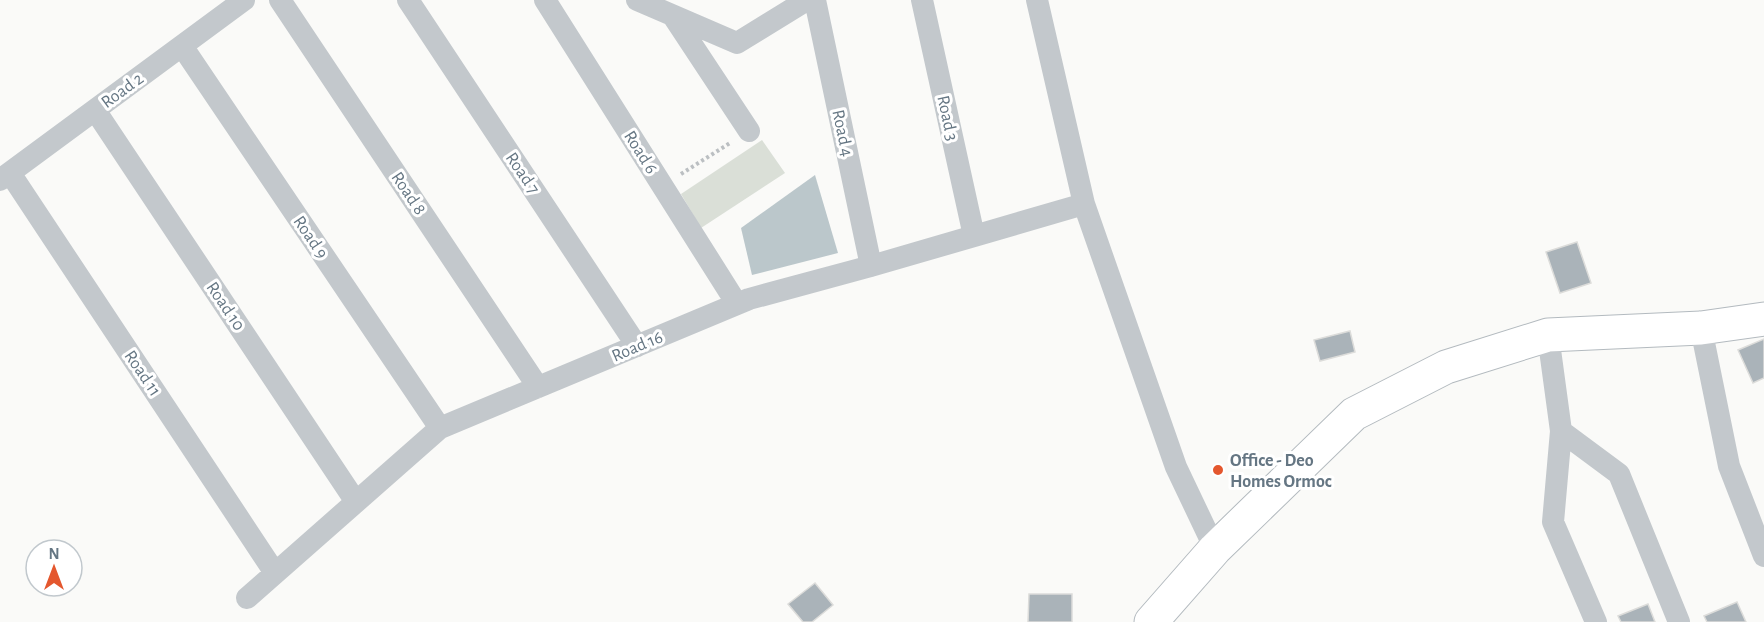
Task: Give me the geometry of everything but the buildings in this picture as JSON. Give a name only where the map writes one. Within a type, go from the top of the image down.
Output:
[{"type":"main road","points":[[1151,622],[1215,549],[1354,414],[1446,367],[1548,335],[1701,328],[1764,319]]},
{"type":"street","name":"Road 2","points":[[5,176],[244,0]]},
{"type":"street","name":"Road 8","points":[[280,0],[538,387]]},
{"type":"street","name":"Road 7","points":[[408,0],[637,346]]},
{"type":"street","name":"Road 6","points":[[545,0],[737,304]]},
{"type":"street","points":[[637,0],[737,43],[807,0]]},
{"type":"street","name":"Road 4","points":[[815,0],[871,266]]},
{"type":"street","name":"Road 3","points":[[922,0],[974,236]]},
{"type":"street","points":[[1036,0],[1084,204],[1176,467],[1215,549]]},
{"type":"street","points":[[673,16],[749,131]]},
{"type":"street","name":"Road 9","points":[[182,46],[440,428]]},
{"type":"street","name":"Road 10","points":[[95,110],[356,502]]},
{"type":"street","name":"Road 11","points":[[5,176],[275,573]]},
{"type":"street","name":"Road 16","points":[[248,598],[440,428],[737,304],[1084,204]]},
{"type":"street","points":[[1701,328],[1728,466],[1764,556]]},
{"type":"street","points":[[1548,335],[1561,431],[1553,522],[1596,622]]},
{"type":"street","points":[[1561,431],[1619,474],[1679,622]]},
{"type":"path","points":[[662,186],[749,131]]},
{"type":"shaded area","points":[[762,140],[785,173],[701,228],[681,194]]},
{"type":"shaded area","points":[[815,175],[838,253],[752,275],[741,228]]},
{"type":"place","name":"Office - Deo Homes Ormoc","points":[[1218,470]]}]
